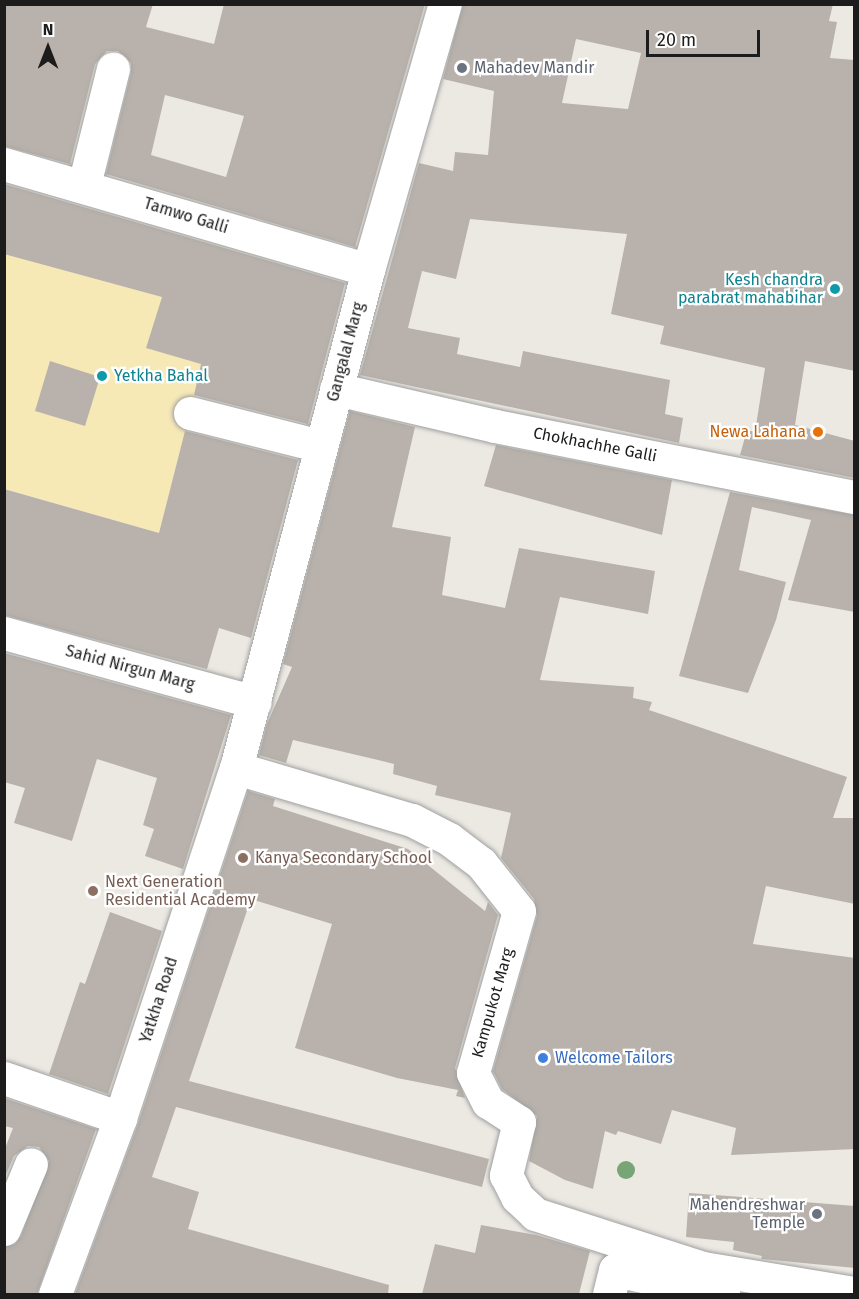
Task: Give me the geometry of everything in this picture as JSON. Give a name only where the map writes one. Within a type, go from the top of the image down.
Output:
[{"type":"street","name":"Gangalal Marg","points":[[255,702],[320,446],[445,4]]},
{"type":"street","points":[[84,185],[113,69]]},
{"type":"street","name":"Tamwo Galli","points":[[4,164],[84,185],[368,270]]},
{"type":"street","name":"Chokhachhe Galli","points":[[336,389],[495,426],[855,497]]},
{"type":"street","points":[[190,413],[320,446]]},
{"type":"street","name":"Sahid Nirgun Marg","points":[[4,633],[255,702]]},
{"type":"street","name":"Yatkha Road","points":[[55,1294],[120,1118],[236,768],[255,702]]},
{"type":"street","name":"Kampukot Marg","points":[[236,768],[412,820],[449,839],[481,863],[519,911],[473,1073],[488,1102],[519,1122],[506,1175],[516,1197],[535,1214],[703,1268]]},
{"type":"street","points":[[4,1078],[120,1118]]},
{"type":"street","points":[[4,1229],[31,1164]]},
{"type":"street","points":[[671,1294],[703,1268],[855,1293]]},
{"type":"street","points":[[609,1294],[615,1270],[724,1294]]},
{"type":"sand","name":"Yetkha Bahal","points":[[4,253],[218,312],[159,533],[5,489]]},
{"type":"building","points":[[4,4],[153,4],[146,27],[214,44],[224,4],[425,4],[355,247],[106,174],[131,73],[131,63],[118,51],[107,51],[95,64],[70,164],[4,146]],"holes":[[[165,95],[244,116],[226,177],[151,155]]]},
{"type":"building","points":[[463,4],[833,4],[829,21],[837,22],[830,58],[855,60],[855,371],[805,361],[795,425],[855,441],[855,478],[740,455],[747,430],[755,432],[765,368],[660,344],[664,326],[611,314],[627,234],[470,219],[456,279],[422,271],[408,328],[460,338],[457,354],[520,367],[523,351],[670,380],[665,414],[683,418],[679,443],[360,375],[419,163],[453,171],[455,152],[488,155],[494,91],[443,79]],"holes":[[[576,39],[641,53],[628,109],[562,103]]]},
{"type":"building","points":[[4,184],[345,283],[308,424],[194,395],[201,364],[146,348],[162,297],[4,254]]},
{"type":"building","points":[[50,361],[100,377],[85,426],[35,411]]},
{"type":"building","points":[[350,411],[415,427],[392,527],[451,537],[442,595],[505,608],[519,548],[655,571],[648,614],[560,597],[540,680],[634,687],[633,698],[652,702],[649,710],[847,777],[833,818],[855,818],[855,904],[766,886],[753,944],[855,958],[855,1149],[731,1155],[736,1128],[672,1110],[661,1144],[618,1131],[616,1135],[605,1131],[593,1189],[565,1180],[529,1161],[537,1116],[502,1089],[493,1071],[537,916],[534,899],[501,858],[511,813],[435,795],[437,786],[393,774],[394,764],[293,740],[286,763],[259,755],[267,724],[292,667],[283,664]]},
{"type":"building","points":[[185,431],[298,460],[251,638],[219,628],[207,669],[4,615],[4,489],[159,533]]},
{"type":"building","points":[[496,445],[672,480],[662,535],[484,486]]},
{"type":"building","points":[[730,492],[855,515],[855,612],[788,600],[811,520],[752,507],[739,570],[786,582],[776,620],[748,693],[679,676]]},
{"type":"building","points":[[4,653],[231,715],[183,869],[145,856],[154,829],[143,825],[157,778],[97,759],[72,841],[14,823],[25,788],[4,782]]},
{"type":"building","points":[[248,791],[275,799],[273,806],[408,849],[485,911],[488,902],[498,915],[455,1068],[465,1098],[456,1096],[458,1090],[397,1078],[295,1048],[332,924],[251,899],[189,1081],[489,1159],[482,1187],[176,1107],[152,1177],[199,1192],[188,1229],[389,1285],[388,1294],[75,1294],[138,1124]]},
{"type":"building","points":[[110,912],[162,931],[108,1094],[49,1074],[80,982],[85,984]]},
{"type":"building","points":[[4,1098],[96,1129],[37,1294],[4,1294],[4,1247],[15,1244],[21,1236],[49,1161],[39,1147],[28,1146],[14,1156],[4,1179],[4,1151],[13,1128],[4,1126]]},
{"type":"building","points":[[689,1193],[855,1206],[855,1268],[761,1259],[762,1256],[733,1250],[734,1242],[686,1237]]},
{"type":"building","points":[[481,1225],[536,1235],[590,1251],[579,1294],[422,1294],[435,1244],[475,1253]]},
{"type":"place","name":"Mahadev Mandir","points":[[462,68]]},
{"type":"place","name":"Kesh chandra parabrat mahabihar","points":[[835,289]]},
{"type":"place","name":"Yetkha Bahal","points":[[102,376]]},
{"type":"place","name":"Newa Lahana","points":[[818,432]]},
{"type":"place","name":"Kanya Secondary School","points":[[243,858]]},
{"type":"place","name":"Next Generation Residential Academy","points":[[93,891]]},
{"type":"place","name":"Welcome Tailors","points":[[543,1058]]},
{"type":"place","name":"Mahendreshwar Temple","points":[[817,1214]]}]
